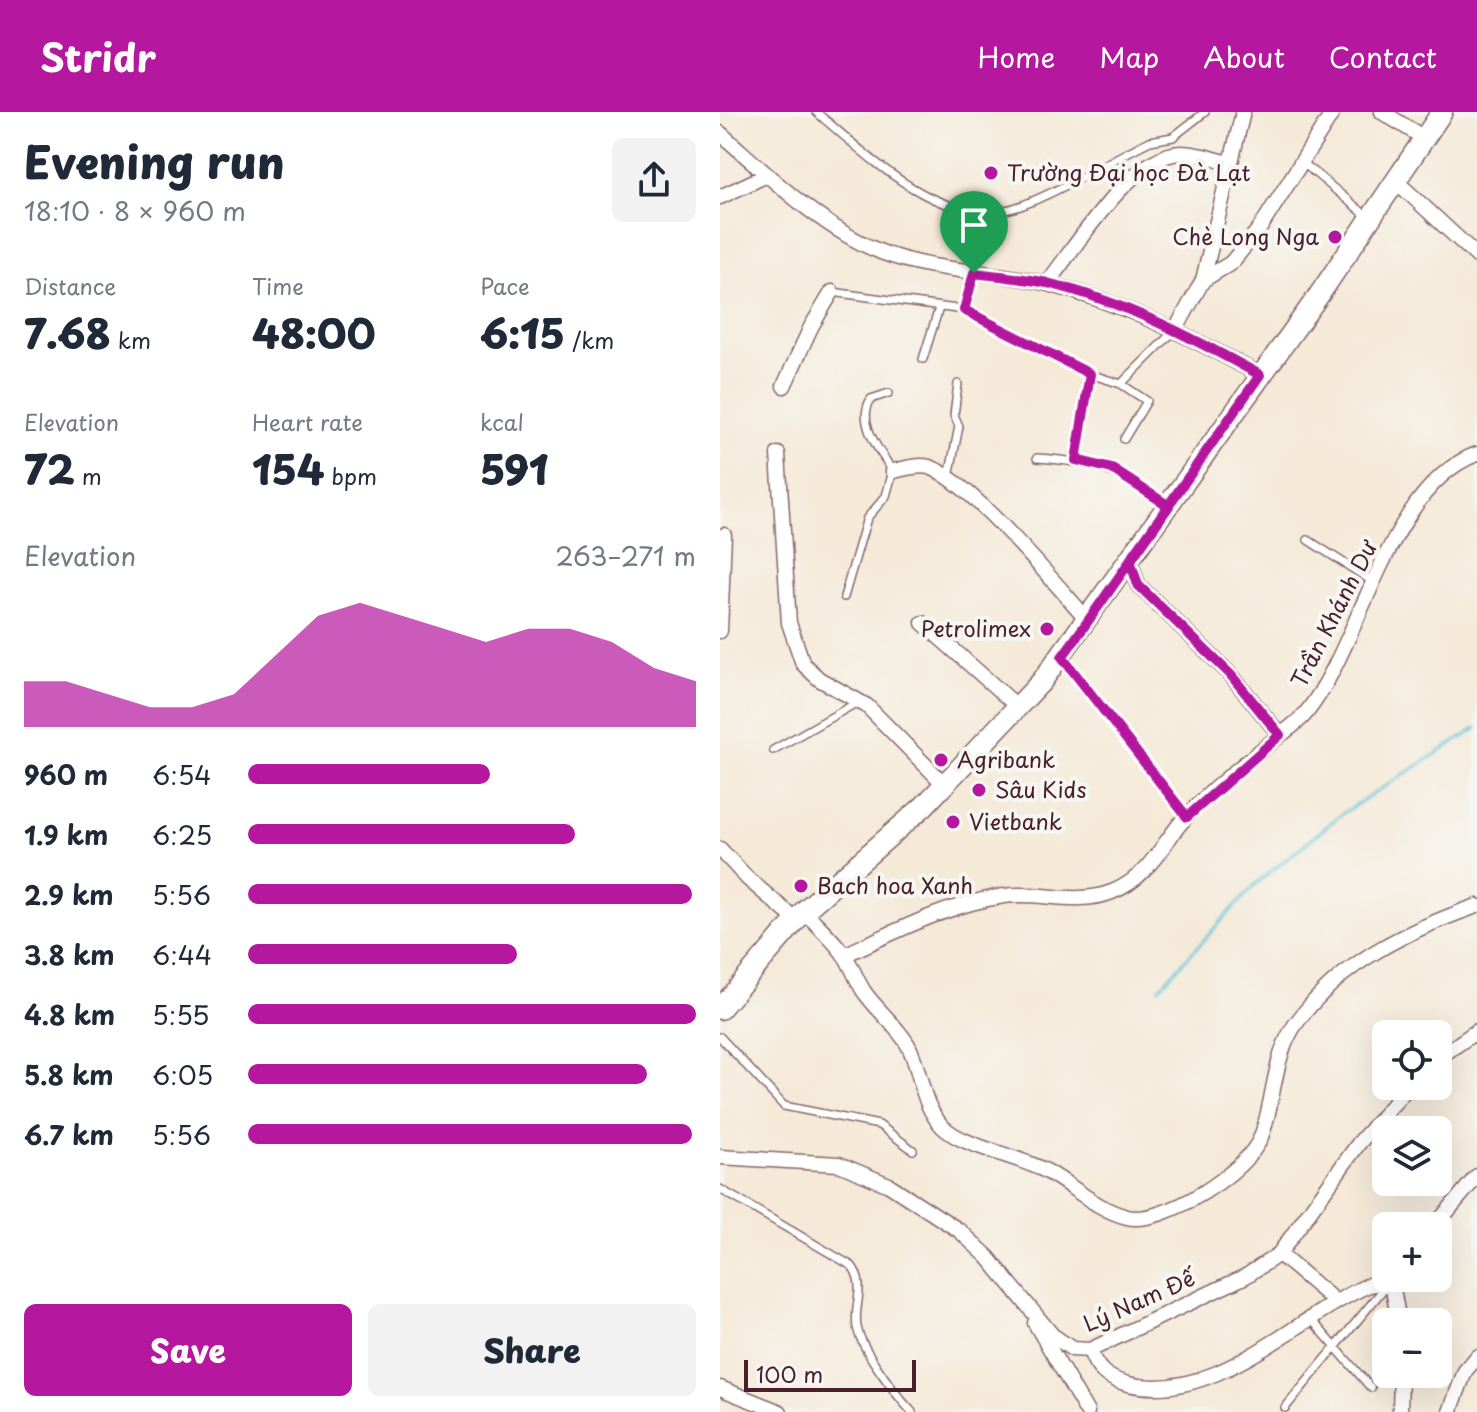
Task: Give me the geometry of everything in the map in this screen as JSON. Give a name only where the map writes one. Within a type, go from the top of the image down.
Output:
[{"type":"main road","points":[[720,1009],[800,916],[945,785],[1019,708],[1062,657],[1442,112]]},
{"type":"street","points":[[1176,329],[1203,280],[1243,112]]},
{"type":"street","points":[[1203,280],[1231,263],[1274,208],[1333,112]]},
{"type":"street","points":[[1382,112],[1424,138]]},
{"type":"street","points":[[720,133],[767,175],[849,236],[881,252],[926,265],[1047,283],[1176,329],[1260,375]]},
{"type":"street","points":[[1047,283],[1127,183],[1157,158],[1180,153],[1229,163]]},
{"type":"street","points":[[720,197],[767,175]]},
{"type":"street","points":[[1396,181],[1477,256]]},
{"type":"street","points":[[784,386],[811,327],[832,292]]},
{"type":"street","points":[[778,454],[789,623],[803,664],[819,679],[860,701],[945,785]]},
{"type":"street","name":"Trần Khánh Dư","points":[[844,955],[944,912],[1000,897],[1036,895],[1069,900],[1108,894],[1148,869],[1187,817],[1304,716],[1317,699],[1372,581],[1421,500],[1453,466],[1477,454]]},
{"type":"street","points":[[893,471],[930,467],[949,477],[998,522],[1088,620]]},
{"type":"street","points":[[720,631],[724,535]]},
{"type":"street","points":[[1130,560],[1138,585],[1230,674],[1280,735]]},
{"type":"street","points":[[923,623],[1019,708]]},
{"type":"street","points":[[720,849],[748,879],[800,916],[844,955],[863,990],[909,1046],[924,1096],[943,1127],[975,1144],[1030,1162],[1106,1208],[1137,1218],[1157,1213],[1209,1189],[1250,1156],[1262,1133],[1285,1043],[1305,1012],[1339,977],[1376,950],[1432,922],[1477,906]]},
{"type":"street","points":[[1452,1048],[1477,1031]]},
{"type":"street","name":"Lý Nam Đế","points":[[720,1157],[816,1161],[862,1171],[960,1231],[988,1257],[1063,1343],[1072,1349],[1090,1350],[1246,1276],[1279,1254],[1359,1143],[1397,1100]]},
{"type":"street","points":[[1447,1212],[1477,1176]]},
{"type":"street","points":[[1279,1254],[1336,1302]]},
{"type":"street","points":[[1090,1350],[1098,1370],[1120,1382],[1143,1387],[1178,1384],[1231,1367],[1336,1302],[1372,1284]]},
{"type":"street","points":[[1027,1305],[1041,1338],[1087,1412]]},
{"type":"street","points":[[1450,1412],[1465,1371],[1477,1357]]},
{"type":"street","points":[[720,1388],[780,1412]]},
{"type":"street","points":[[1400,1412],[1401,1388]]},
{"type":"lane","points":[[816,112],[889,173],[949,206],[986,213],[1022,205],[1150,141],[1173,137],[1205,112]]},
{"type":"lane","points":[[1302,162],[1370,218]]},
{"type":"lane","points":[[964,310],[974,273]]},
{"type":"lane","points":[[832,292],[964,310],[1090,374],[1121,384],[1147,401],[1124,439]]},
{"type":"lane","points":[[923,359],[939,308]]},
{"type":"lane","points":[[1121,384],[1176,329]]},
{"type":"lane","points":[[1076,460],[1090,374]]},
{"type":"lane","points":[[949,477],[959,426],[954,415],[958,384]]},
{"type":"lane","points":[[844,597],[867,518],[886,496],[893,471],[870,432],[866,417],[871,399],[889,393]]},
{"type":"lane","points":[[1037,458],[1076,460],[1112,469],[1169,506]]},
{"type":"lane","points":[[1308,540],[1372,581]]},
{"type":"lane","points":[[1062,657],[1187,817]]},
{"type":"lane","points":[[773,750],[860,701]]},
{"type":"lane","points":[[720,1037],[784,1106],[869,1122],[887,1130],[913,1150]]},
{"type":"lane","points":[[720,1189],[852,1266],[860,1281],[856,1308],[859,1335],[912,1412]]},
{"type":"lane","points":[[1285,1408],[1381,1292]]},
{"type":"lane","points":[[1311,1319],[1371,1388]]},
{"type":"waterway","points":[[1159,988],[1257,883],[1343,813],[1477,728]]},
{"type":"place","name":"Trường Đại học Đà Lạt","points":[[991,173]]},
{"type":"place","name":"Chè Long Nga","points":[[1335,237]]},
{"type":"place","name":"Petrolimex","points":[[1047,629]]},
{"type":"place","name":"Agribank","points":[[941,760]]},
{"type":"place","name":"Sâu Kids","points":[[979,790]]},
{"type":"place","name":"Vietbank","points":[[953,822]]},
{"type":"place","name":"Bach hoa Xanh","points":[[801,886]]},
{"type":"route","points":[[974,273],[964,310],[1002,332],[1090,374],[1076,460],[1112,469],[1169,506],[1130,560],[1062,657],[1187,817],[1280,735],[1230,674],[1138,585],[1130,560],[1169,506],[1260,375],[1176,329],[1138,314],[1047,283],[974,273]]}]
